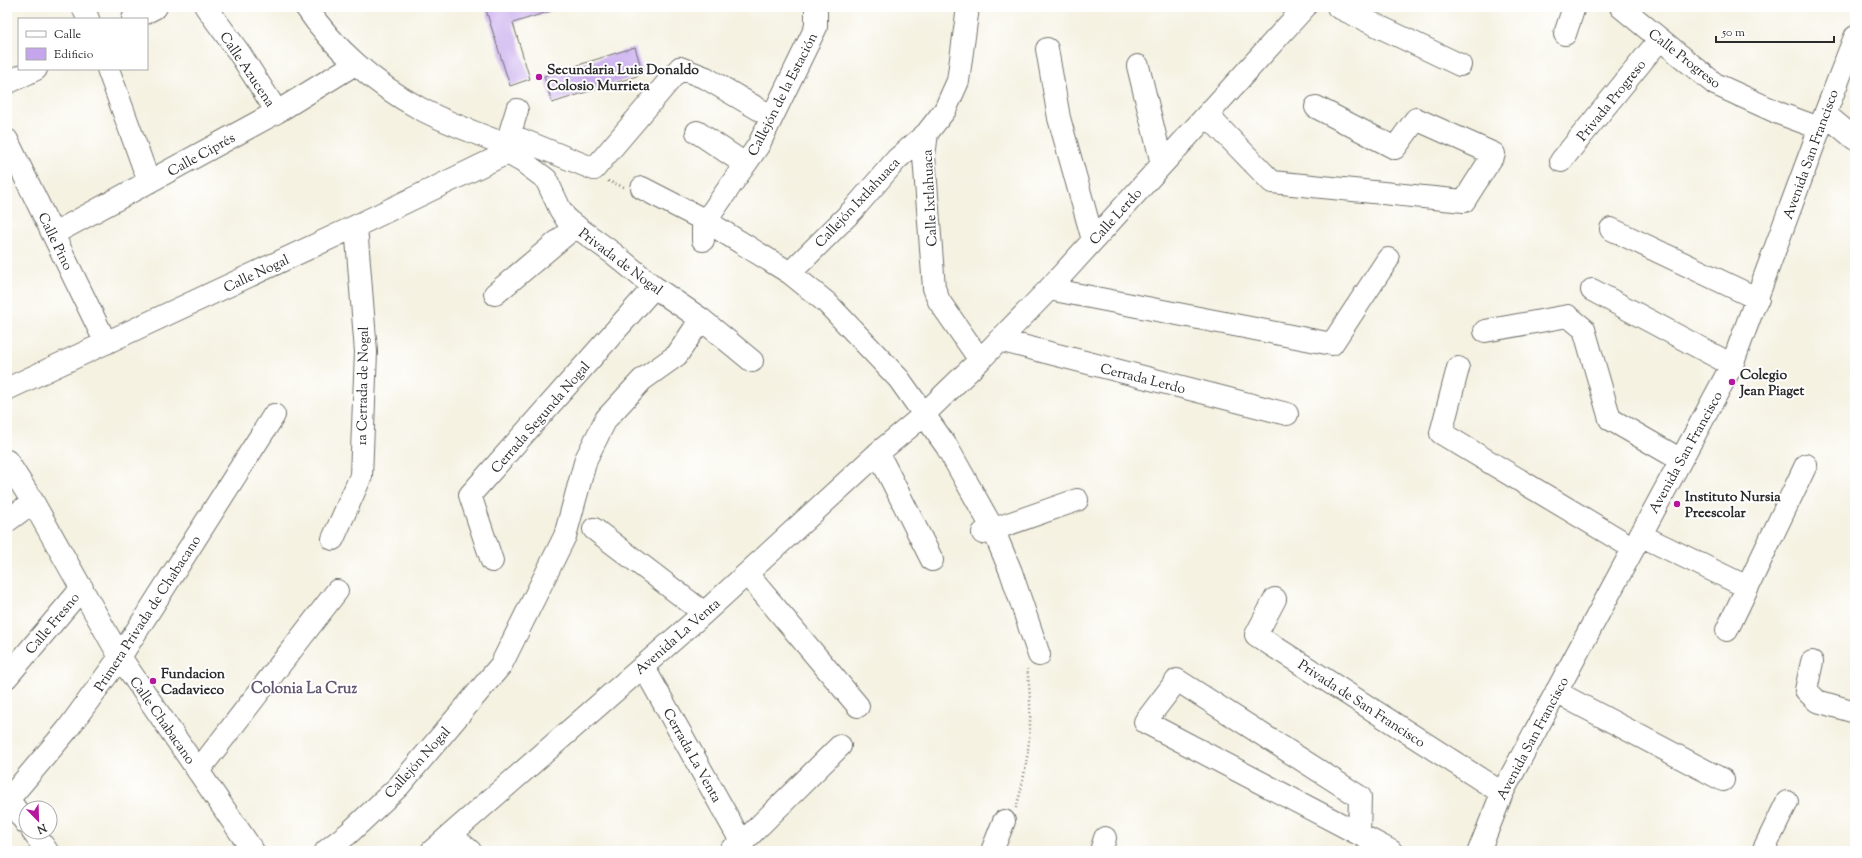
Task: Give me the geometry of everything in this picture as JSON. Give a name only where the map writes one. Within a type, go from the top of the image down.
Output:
[{"type":"street","points":[[83,7],[88,18]]},
{"type":"street","points":[[135,18],[156,7]]},
{"type":"street","name":"Calle Azucena","points":[[206,7],[240,54],[277,112]]},
{"type":"street","points":[[306,7],[325,32],[351,59],[367,74],[392,93],[432,115],[507,145],[594,169],[680,68],[706,78],[772,117]]},
{"type":"street","name":"Callejón de la Estación","points":[[705,230],[745,164],[758,146],[816,27],[816,7]]},
{"type":"street","name":"Calle Ixtlahuaca","points":[[968,7],[958,81],[945,110],[927,133],[924,156],[934,288],[939,301],[980,360]]},
{"type":"street","name":"Calle Lerdo","points":[[922,416],[980,360],[1049,289],[1305,7]]},
{"type":"street","points":[[1338,7],[1460,65]]},
{"type":"street","points":[[1565,34],[1574,7]]},
{"type":"street","name":"Calle Progreso","points":[[1621,7],[1715,84],[1781,114],[1822,121],[1855,139]]},
{"type":"street","name":"Avenida San Francisco","points":[[1479,851],[1502,793],[1556,692],[1644,542],[1681,460],[1732,365],[1758,299],[1822,121],[1855,37]]},
{"type":"street","name":"Privada Progreso","points":[[1561,161],[1660,39]]},
{"type":"street","points":[[1047,49],[1060,118],[1093,240]]},
{"type":"street","points":[[1138,66],[1162,164]]},
{"type":"street","name":"Calle Ciprés","points":[[53,234],[277,112],[347,69]]},
{"type":"street","points":[[7,83],[34,70]]},
{"type":"street","points":[[108,70],[149,182]]},
{"type":"street","points":[[1207,115],[1272,182],[1464,201],[1494,154],[1416,119],[1395,148],[1316,107]]},
{"type":"street","points":[[507,145],[517,110]]},
{"type":"street","points":[[697,132],[745,164]]},
{"type":"street","name":"Callejón Ixtlahuaca","points":[[790,273],[853,210],[897,159],[927,133]]},
{"type":"street","name":"Calle Pino","points":[[7,140],[106,343]]},
{"type":"street","name":"Calle Nogal","points":[[7,389],[356,226],[507,145]]},
{"type":"street","name":"Privada de Nogal","points":[[507,145],[511,154],[546,179],[563,215],[654,287],[701,320],[752,361]]},
{"type":"street","points":[[642,188],[705,230],[790,273],[827,303],[899,380],[922,416],[948,447],[988,531],[1011,572],[1033,660]]},
{"type":"street","name":"1a Cerrada de Nogal","points":[[333,539],[361,476],[366,352],[356,226]]},
{"type":"street","points":[[495,294],[576,226]]},
{"type":"street","points":[[1611,229],[1758,299]]},
{"type":"street","points":[[1049,289],[1332,344],[1388,259]]},
{"type":"street","name":"Cerrada Segunda Nogal","points":[[492,561],[470,495],[654,287]]},
{"type":"street","points":[[1592,290],[1732,365]]},
{"type":"street","points":[[1485,331],[1568,316],[1584,329],[1610,419],[1681,460]]},
{"type":"street","name":"Callejón Nogal","points":[[326,851],[349,833],[399,786],[501,665],[565,536],[586,459],[606,419],[642,380],[677,355],[701,320]]},
{"type":"street","name":"Cerrada Lerdo","points":[[999,340],[1287,414]]},
{"type":"street","points":[[1458,368],[1441,433],[1644,542],[1747,587]]},
{"type":"street","name":"Primera Privada de Chabacano","points":[[8,800],[67,730],[120,658],[274,415]]},
{"type":"street","name":"Avenida La Venta","points":[[432,851],[704,613],[878,453],[922,416]]},
{"type":"street","points":[[878,453],[932,560]]},
{"type":"street","name":"Calle Chabacano","points":[[7,461],[33,502],[120,658],[253,851]]},
{"type":"street","points":[[1727,630],[1806,465]]},
{"type":"street","points":[[988,531],[1077,500]]},
{"type":"street","points":[[7,521],[33,502]]},
{"type":"street","points":[[594,529],[704,613]]},
{"type":"street","points":[[747,574],[858,706]]},
{"type":"street","name":"Calle Fresno","points":[[7,677],[82,588]]},
{"type":"street","points":[[198,771],[337,591]]},
{"type":"street","name":"Privada de San Francisco","points":[[1275,599],[1256,635],[1502,793]]},
{"type":"street","points":[[1812,662],[1806,690],[1817,701],[1855,712]]},
{"type":"street","name":"Cerrada La Venta","points":[[643,666],[736,847]]},
{"type":"street","points":[[1359,834],[1360,797],[1177,680],[1145,722],[1152,726],[1359,834],[1392,851]]},
{"type":"street","points":[[1556,692],[1723,780]]},
{"type":"street","points":[[736,847],[840,746]]},
{"type":"street","points":[[8,800],[18,813]]},
{"type":"street","points":[[1763,851],[1787,802]]},
{"type":"street","points":[[992,851],[1010,816]]},
{"type":"street","points":[[451,834],[470,851]]},
{"type":"street","points":[[39,840],[47,851]]},
{"type":"path","points":[[1010,816],[1028,749],[1033,660]]},
{"type":"building","points":[[485,7],[554,7],[554,10],[513,23],[530,79],[510,86]]},
{"type":"building","points":[[635,47],[643,74],[552,103],[544,76]]},
{"type":"place","name":"Secundaria Luis Donaldo Colosio Murrieta","points":[[539,77]]},
{"type":"place","name":"Colegio Jean Piaget","points":[[1732,382]]},
{"type":"place","name":"Instituto Nursia Preescolar","points":[[1677,504]]},
{"type":"place","name":"Fundacion Cadavieco","points":[[153,681]]},
{"type":"district","name":"Colonia La Cruz","points":[[304,688]]}]
